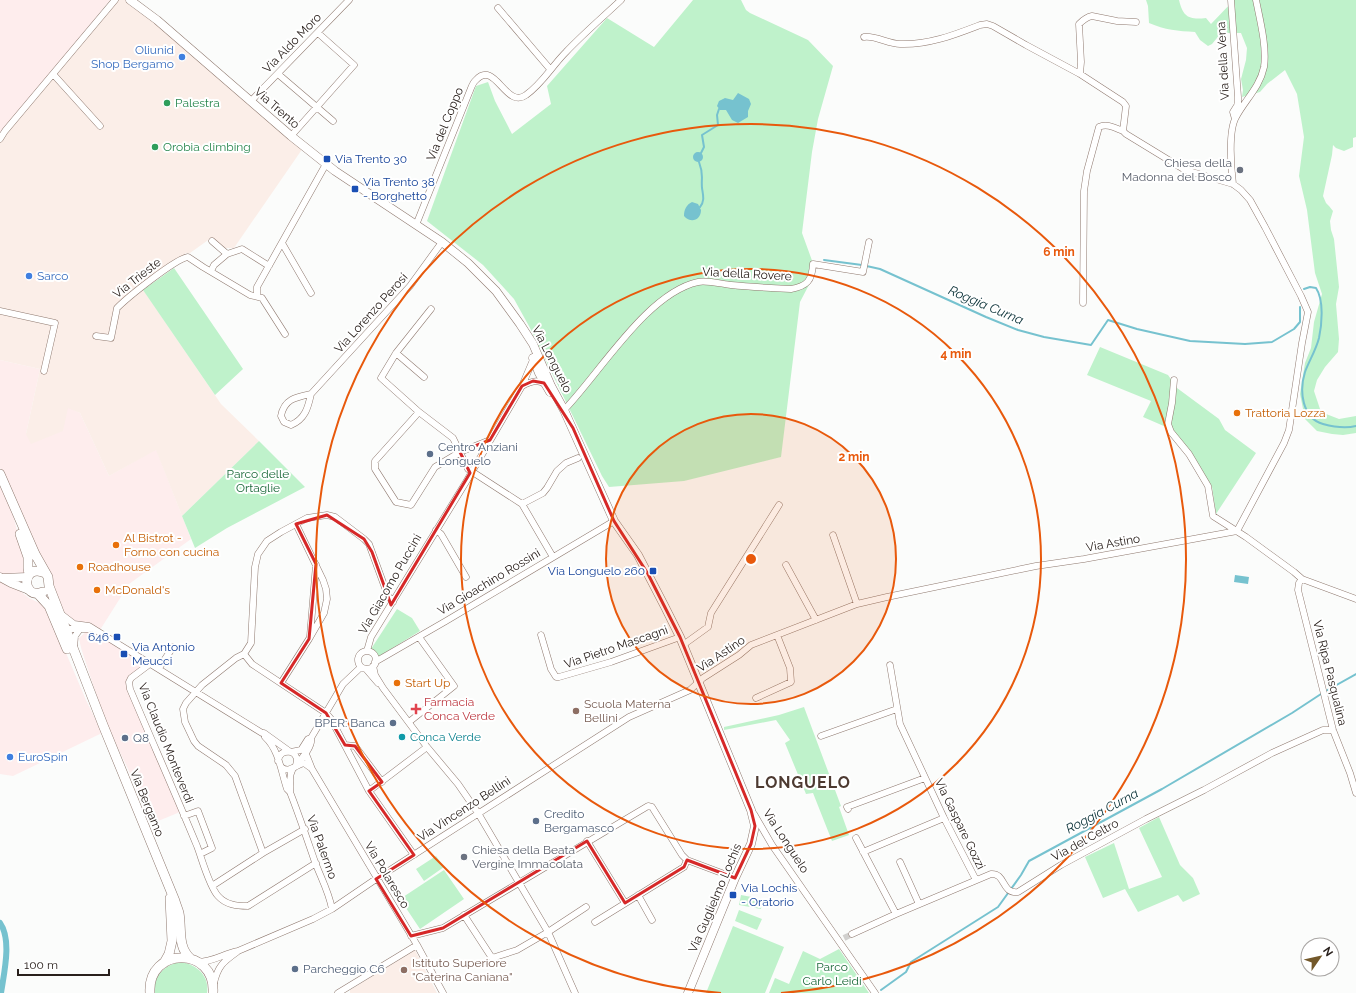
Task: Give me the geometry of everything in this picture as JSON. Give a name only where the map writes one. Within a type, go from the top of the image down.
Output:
[{"type":"main road","points":[[0,474],[35,554],[48,577],[49,586],[46,590],[38,594],[29,590],[27,585],[28,557],[12,504]]},
{"type":"main road","points":[[28,576],[36,571],[45,573]]},
{"type":"main road","name":"Via Bergamo","points":[[49,586],[57,615],[83,687],[103,725]]},
{"type":"main road","name":"Via Bergamo","points":[[38,594],[57,615],[66,629],[179,913],[182,946],[186,953],[208,971],[212,980],[213,990]]},
{"type":"main road","name":"Via Bergamo","points":[[150,993],[152,977],[156,970],[164,963],[169,954],[172,941],[170,890]]},
{"type":"main road","points":[[164,963],[179,957],[194,960]]},
{"type":"street","points":[[0,139],[115,0]]},
{"type":"street","name":"Via Trento","points":[[130,0],[157,20],[291,136],[326,164],[416,225]]},
{"type":"street","name":"Via Aldo Moro","points":[[251,101],[349,0]]},
{"type":"street","name":"Via del Coppo","points":[[416,225],[476,79],[483,75],[491,76],[511,96],[514,98],[521,98],[535,87],[570,48],[621,0]]},
{"type":"street","name":"Via della Vena","points":[[1231,0],[1238,97],[1238,104],[1233,112],[1235,119],[1231,152],[1233,184]]},
{"type":"street","points":[[1235,119],[1256,87],[1261,78],[1264,67],[1265,54],[1256,0]]},
{"type":"street","points":[[498,8],[550,69]]},
{"type":"street","points":[[1080,74],[1081,62],[1079,24],[1081,22],[1092,16],[1117,21],[1136,22]]},
{"type":"street","points":[[864,37],[868,36],[894,44],[921,43],[940,40],[980,25],[987,24],[993,26],[1080,74],[1122,102],[1126,106],[1123,131]]},
{"type":"street","points":[[291,136],[354,66],[318,33]]},
{"type":"street","points":[[53,74],[100,126]]},
{"type":"street","points":[[278,74],[333,121]]},
{"type":"street","points":[[1082,304],[1084,192],[1087,171],[1099,127],[1104,125],[1123,131],[1185,170],[1233,184],[1250,200],[1295,284],[1308,312],[1300,350],[1289,430],[1284,443],[1237,531]]},
{"type":"street","points":[[257,296],[257,287],[326,164]]},
{"type":"street","name":"Via Longuelo","points":[[416,225],[442,242],[468,263],[496,291],[533,344],[557,398],[573,428],[614,521],[641,562],[666,607],[751,810],[772,845],[842,939],[875,993]]},
{"type":"street","points":[[212,241],[227,254]]},
{"type":"street","name":"Via Lorenzo Perosi","points":[[311,394],[293,398],[282,409],[281,416],[284,422],[291,425],[297,423],[307,412],[311,394],[410,286],[442,242]]},
{"type":"street","name":"Via della Rovere","points":[[564,410],[654,305],[678,289],[699,281],[791,289],[802,287],[810,280],[813,264],[863,272],[869,242]]},
{"type":"street","points":[[282,243],[311,293]]},
{"type":"street","points":[[211,271],[214,265],[227,254],[242,249],[269,266]]},
{"type":"street","name":"Via Trieste","points":[[96,336],[111,338],[117,308],[140,289],[183,258],[188,257],[250,294],[262,298],[285,334]]},
{"type":"street","points":[[431,309],[396,353],[381,378],[419,412],[453,438],[468,469],[522,504],[553,557]]},
{"type":"street","points":[[0,311],[56,323],[44,371]]},
{"type":"street","name":"Via Giacomo Puccini","points":[[367,652],[371,637],[522,386],[533,360],[533,344]]},
{"type":"street","points":[[396,353],[424,377]]},
{"type":"street","name":"Via Longuelo","points":[[533,360],[544,383],[573,428]]},
{"type":"street","points":[[1174,380],[1168,424],[1171,432],[1189,454],[1208,486],[1213,516],[1237,531],[1302,579],[1356,599]]},
{"type":"street","points":[[522,386],[533,381],[544,383],[549,386],[557,398]]},
{"type":"street","points":[[419,412],[375,461],[375,469],[396,502],[411,505],[435,467],[460,452],[490,440]]},
{"type":"street","points":[[522,504],[543,492],[557,471],[566,463],[578,458]]},
{"type":"street","points":[[681,641],[708,627],[711,613],[779,505]]},
{"type":"street","points":[[264,853],[235,776],[226,765],[198,746],[188,730],[183,715],[183,709],[186,703],[196,691],[236,658],[244,654],[251,643],[255,567],[258,554],[267,541],[307,518],[327,515],[335,517],[369,544],[388,596],[392,602]]},
{"type":"street","name":"Via Gioachino Rossini","points":[[374,664],[614,521]]},
{"type":"street","points":[[281,683],[324,613],[327,599],[326,589],[316,564],[296,524]]},
{"type":"street","name":"Via Giacomo Puccini","points":[[436,530],[441,534],[466,577]]},
{"type":"street","name":"Via Astino","points":[[698,682],[751,645],[857,604],[954,582],[1036,566],[1084,559],[1237,531]]},
{"type":"street","points":[[833,535],[857,604]]},
{"type":"street","points":[[309,639],[316,564]]},
{"type":"street","points":[[786,565],[816,620]]},
{"type":"street","points":[[0,578],[28,576]]},
{"type":"street","points":[[0,578],[29,590]]},
{"type":"street","name":"Via Ripa Pasqualina","points":[[1302,579],[1299,583],[1298,590],[1325,701],[1333,730],[1350,773],[1356,793]]},
{"type":"street","points":[[57,615],[74,624],[90,626],[269,736],[293,753],[297,758],[295,767]]},
{"type":"street","points":[[66,629],[95,630]]},
{"type":"street","points":[[74,650],[75,636],[80,629]]},
{"type":"street","name":"Via Pietro Mascagni","points":[[541,634],[552,672],[556,677],[681,641]]},
{"type":"street","points":[[756,698],[791,682],[790,668],[777,635]]},
{"type":"street","points":[[409,722],[454,686],[419,637]]},
{"type":"street","points":[[159,668],[173,647]]},
{"type":"street","name":"Via Giacomo Puccini","points":[[363,668],[358,661],[362,652],[367,652],[374,655],[374,664]]},
{"type":"street","points":[[244,654],[252,664],[326,713],[369,791],[414,855]]},
{"type":"street","name":"Via Claudio Monteverdi","points":[[151,663],[131,678],[129,682],[130,689],[200,854],[212,886],[218,896],[228,904],[248,906],[316,863]]},
{"type":"street","points":[[279,764],[281,754],[301,750],[308,739],[311,738],[343,684],[363,668],[374,664],[375,674],[383,688]]},
{"type":"street","name":"Via Gaspare Gozzi","points":[[890,665],[900,724],[944,818],[976,880]]},
{"type":"street","points":[[363,668],[383,688],[427,747],[458,784],[478,813],[548,932],[575,993]]},
{"type":"street","name":"Via Vincenzo Bellini","points":[[194,960],[210,961],[226,953],[238,951],[314,919],[332,909],[376,878],[629,717],[690,690],[698,682]]},
{"type":"street","points":[[821,736],[897,709]]},
{"type":"street","name":"Via del Celtro","points":[[852,934],[987,875],[994,874],[999,877],[1011,892],[1023,890],[1060,865],[1272,753],[1323,730],[1333,730]]},
{"type":"street","points":[[262,733],[274,747],[279,764],[287,770],[304,763],[312,769]]},
{"type":"street","points":[[295,767],[306,754],[312,741],[311,738]]},
{"type":"street","points":[[345,746],[355,746],[382,782]]},
{"type":"street","points":[[369,791],[427,747]]},
{"type":"street","name":"Via Polaresco","points":[[306,754],[312,769],[417,945],[443,993]]},
{"type":"street","name":"Via Palermo","points":[[279,764],[287,789],[290,792],[330,900],[332,909]]},
{"type":"street","name":"Via Palermo","points":[[290,792],[290,777],[295,767]]},
{"type":"street","name":"Via Gaspare Gozzi","points":[[848,808],[925,778]]},
{"type":"street","points":[[411,936],[443,928],[649,805],[652,807],[682,855],[687,860],[735,878]]},
{"type":"street","name":"Via Guglielmo Lochis","points":[[688,993],[735,878],[751,844],[755,826],[751,810]]},
{"type":"street","name":"Via Claudio Monteverdi","points":[[184,816],[198,811],[212,848],[200,854]]},
{"type":"street","points":[[863,852],[944,818]]},
{"type":"street","points":[[212,886],[304,829]]},
{"type":"street","points":[[751,844],[756,835],[762,834],[772,845]]},
{"type":"street","points":[[856,838],[896,914]]},
{"type":"street","points":[[587,841],[625,903]]},
{"type":"street","points":[[595,922],[684,867],[687,860]]},
{"type":"street","points":[[900,862],[919,904]]},
{"type":"street","points":[[638,895],[652,920]]},
{"type":"street","points":[[464,915],[492,958],[517,950],[586,907]]},
{"type":"street","points":[[338,993],[417,945]]},
{"type":"street","name":"Via Vincenzo Bellini","points":[[213,990],[218,969],[238,951]]},
{"type":"highlighted area","points":[[533,381],[544,383],[573,428],[614,521],[648,574],[680,637],[751,810],[755,826],[751,844],[735,878],[687,860],[684,867],[625,903],[587,841],[443,928],[411,936],[376,879],[414,855],[369,791],[382,782],[355,746],[345,745],[326,713],[281,683],[309,639],[316,564],[296,524],[327,515],[364,539],[372,552],[391,605],[470,473],[460,452],[490,440],[522,386]]},
{"type":"shaded area","points":[[0,0],[110,0],[0,136]]},
{"type":"shaded area","points":[[117,0],[127,0],[156,20],[303,148],[234,248],[223,248],[211,238],[190,253],[186,253],[140,285],[221,404],[259,441],[182,516],[156,450],[109,476],[80,413],[68,408],[63,431],[31,444],[26,434],[40,369],[0,360],[0,142],[6,132]]},
{"type":"shaded area","points":[[0,360],[40,369],[26,434],[68,407],[80,413],[109,476],[156,449],[191,539],[129,584],[100,630],[90,623],[74,621],[61,611],[0,468]]},
{"type":"shaded area","points":[[0,478],[10,504],[27,568],[24,575],[0,576]]},
{"type":"shaded area","points":[[0,580],[15,587],[29,598],[46,606],[86,700],[102,733],[13,776],[0,774]]},
{"type":"shaded area","points":[[93,631],[147,663],[127,682],[180,812],[151,824],[128,769],[105,721],[81,648],[79,638],[86,632]]},
{"type":"shaded area","name":"Istituto Superiore \"Caterina Caniana\"","points":[[415,950],[437,993],[350,993],[350,990]]},
{"type":"green space","points":[[693,0],[741,0],[746,10],[750,13],[808,40],[833,66],[818,119],[812,152],[802,233],[814,266],[812,279],[800,302],[781,457],[684,481],[609,487],[602,476],[530,328],[514,299],[483,265],[427,221],[476,86],[488,82],[495,101],[512,134],[551,104],[547,86],[607,18],[654,47]]},
{"type":"green space","points":[[1146,0],[1179,0],[1185,14],[1191,18],[1206,18],[1211,24],[1234,0],[1356,0],[1356,137],[1353,138],[1353,147],[1344,151],[1333,145],[1323,196],[1326,203],[1333,211],[1330,221],[1334,239],[1339,287],[1336,304],[1339,339],[1338,352],[1325,367],[1317,380],[1314,391],[1321,412],[1339,419],[1356,416],[1356,433],[1343,435],[1317,431],[1305,419],[1300,394],[1305,363],[1311,348],[1314,322],[1322,294],[1315,273],[1307,210],[1299,176],[1304,137],[1297,94],[1285,70],[1267,84],[1260,92],[1242,97],[1243,90],[1241,79],[1246,60],[1247,48],[1241,33],[1221,33],[1212,44],[1208,46],[1200,40],[1195,32],[1172,30],[1149,23],[1148,6]]},
{"type":"green space","points":[[174,268],[243,369],[215,395],[143,290]]},
{"type":"green space","points":[[1100,347],[1168,375],[1177,388],[1219,419],[1225,430],[1256,453],[1216,514],[1212,487],[1193,455],[1173,430],[1143,417],[1151,401],[1087,375]]},
{"type":"green space","name":"Parco delle Ortaglie","points":[[259,441],[305,487],[227,528],[195,548],[182,516]]},
{"type":"green space","points":[[397,609],[412,618],[420,631],[378,657],[375,651],[371,649]]},
{"type":"green space","points":[[804,707],[841,806],[839,807],[849,835],[832,841],[813,793],[806,794],[785,743],[790,740],[776,720],[724,730],[724,727],[779,715]]},
{"type":"green space","points":[[1159,817],[1180,865],[1193,878],[1200,894],[1183,902],[1178,895],[1138,912],[1125,889],[1103,898],[1085,857],[1114,843],[1129,889],[1162,877],[1139,828]]},
{"type":"green space","points":[[436,856],[444,867],[424,881],[416,869]]},
{"type":"green space","points":[[444,870],[464,899],[420,929],[400,899]]},
{"type":"green space","points":[[741,895],[762,899],[761,909],[739,905]]},
{"type":"green space","points":[[739,910],[762,919],[757,930],[735,921]]},
{"type":"green space","points":[[733,926],[784,947],[765,993],[706,993]]},
{"type":"green space","name":"Parco Carlo Leidi","points":[[839,949],[869,993],[769,993],[775,978],[789,984],[803,951],[820,959]]},
{"type":"green space","points":[[179,962],[191,965],[200,971],[206,981],[207,993],[155,993],[157,977],[160,973],[168,966]]},
{"type":"water","points":[[738,93],[749,99],[751,104],[748,111],[748,117],[738,123],[732,120],[726,110],[720,110],[717,106],[719,101],[725,98],[733,100]]},
{"type":"water","points":[[696,152],[700,152],[703,157],[700,162],[696,162],[693,159],[693,155]]},
{"type":"water","points":[[692,202],[698,204],[701,210],[701,213],[695,220],[690,220],[684,216],[686,208]]},
{"type":"water","points":[[1235,575],[1249,577],[1248,584],[1234,582]]},
{"type":"waterway","points":[[701,153],[704,147],[702,135],[718,125],[717,115],[719,109]]},
{"type":"waterway","points":[[699,162],[702,173],[703,198],[703,202],[700,207]]},
{"type":"waterway","name":"Roggia Curna","points":[[824,260],[880,269],[1018,330],[1044,337],[1091,345],[1108,320],[1137,329],[1190,341],[1245,344],[1272,342],[1294,329],[1300,322],[1300,307]]},
{"type":"waterway","name":"Roggia Curna","points":[[1304,289],[1310,287],[1316,288],[1319,293],[1322,312],[1319,338],[1303,379],[1302,387],[1306,410],[1316,421],[1323,424],[1339,427],[1356,426]]},
{"type":"waterway","name":"Roggia Curna","points":[[881,990],[906,972],[911,962],[998,907],[1029,861],[1162,789],[1356,674]]},
{"type":"waterway","points":[[0,923],[6,938],[6,957],[1,993]]},
{"type":"tunnel","points":[[844,938],[852,934]]},
{"type":"place","name":"Oliunid Shop Bergamo","points":[[182,57]]},
{"type":"place","name":"Palestra","points":[[167,103]]},
{"type":"place","name":"Orobia climbing","points":[[155,147]]},
{"type":"place","name":"Via Trento 30","points":[[327,159]]},
{"type":"place","name":"Chiesa della Madonna del Bosco","points":[[1240,170]]},
{"type":"place","name":"Via Trento 38 - Borghetto","points":[[355,189]]},
{"type":"place","name":"Sarco","points":[[29,276]]},
{"type":"place","name":"Trattoria Lozza","points":[[1237,413]]},
{"type":"place","name":"Centro Anziani Longuelo","points":[[430,454]]},
{"type":"place","name":"Al Bistrot - Forno con cucina","points":[[116,545]]},
{"type":"place","name":"Roadhouse","points":[[80,567]]},
{"type":"place","name":"Via Longuelo 260","points":[[653,571]]},
{"type":"place","name":"McDonald's","points":[[97,590]]},
{"type":"place","name":"646","points":[[117,637]]},
{"type":"place","name":"Via Antonio Meucci","points":[[124,654]]},
{"type":"place","name":"Start Up","points":[[397,683]]},
{"type":"place","name":"Farmacia Conca Verde","points":[[416,709]]},
{"type":"place","name":"Scuola Materna Bellini","points":[[576,711]]},
{"type":"place","name":"BPER: Banca","points":[[393,723]]},
{"type":"place","name":"Conca Verde","points":[[402,737]]},
{"type":"place","name":"Q8","points":[[125,738]]},
{"type":"place","name":"EuroSpin","points":[[10,757]]},
{"type":"place","name":"Credito Bergamasco","points":[[536,821]]},
{"type":"place","name":"Chiesa della Beata Vergine Immacolata","points":[[464,857]]},
{"type":"place","name":"Via Lochis - Oratorio","points":[[733,895]]},
{"type":"place","name":"Parcheggio C6","points":[[295,969]]},
{"type":"place","name":"Istituto Superiore \"Caterina Caniana\"","points":[[404,970]]},
{"type":"district","name":"LONGUELO","points":[[803,782]]}]
